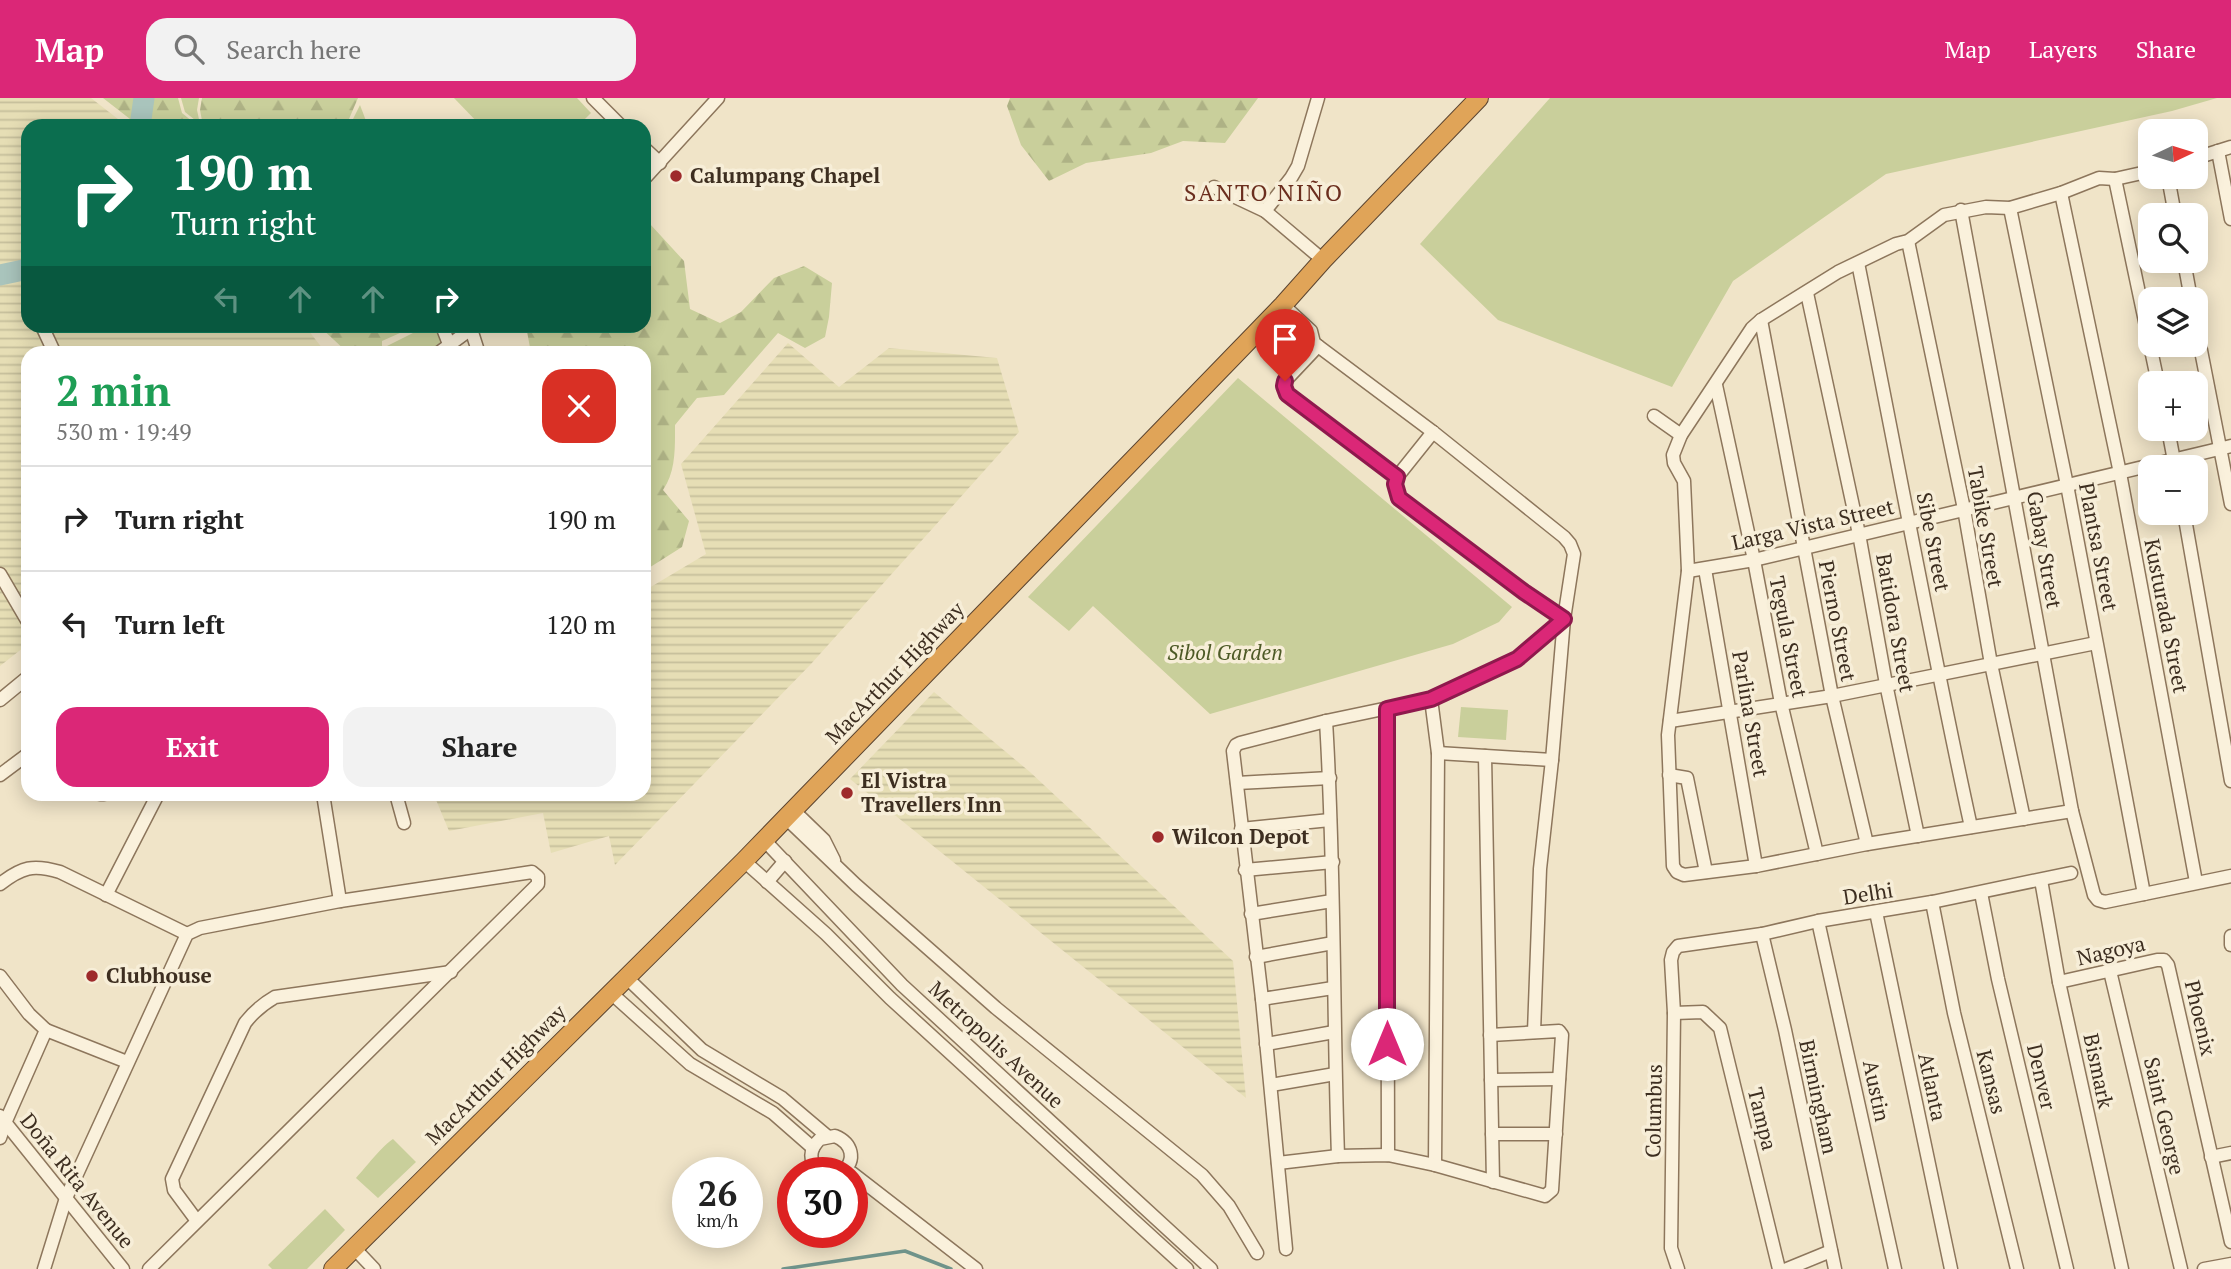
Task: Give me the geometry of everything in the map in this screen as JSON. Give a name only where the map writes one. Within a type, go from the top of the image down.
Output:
[{"type":"highway","name":"MacArthur Highway","points":[[333,1269],[744,860],[1278,311],[1323,260],[1479,98]]},
{"type":"street","points":[[593,98],[614,119]]},
{"type":"street","points":[[651,173],[718,98]]},
{"type":"street","points":[[1265,211],[1298,166],[1318,98]]},
{"type":"street","points":[[2208,154],[2231,147]]},
{"type":"street","points":[[2218,151],[2231,219]]},
{"type":"street","points":[[651,155],[660,163]]},
{"type":"street","points":[[2072,811],[1867,844],[1756,866],[1684,875],[1677,872],[1673,866],[1668,735],[1688,571],[1684,481],[1674,463],[1673,455],[1681,435],[1752,328],[1838,272],[1908,241],[1944,215],[1986,207],[2010,208],[2099,178],[2115,179],[2138,174]]},
{"type":"street","points":[[2115,179],[2155,371]]},
{"type":"street","points":[[1214,187],[1265,211],[1323,260]]},
{"type":"street","name":"Kusturada Street","points":[[2061,193],[2120,473],[2196,882]]},
{"type":"street","name":"Plantsa Street","points":[[2010,208],[2067,485],[2144,894]]},
{"type":"street","name":"Gabay Street","points":[[1961,211],[2072,811],[2094,895],[2105,902],[2144,894]]},
{"type":"street","name":"Tabike Street","points":[[1908,241],[1964,509],[1990,664],[2024,819]]},
{"type":"street","name":"Sibe Street","points":[[1858,263],[1938,674],[1971,827]]},
{"type":"street","name":"Batidora Street","points":[[1807,293],[1859,534],[1886,684],[1918,836]]},
{"type":"street","points":[[1278,311],[1302,341],[1316,344],[1433,432],[1564,537],[1574,554],[1564,619],[1539,869],[1534,1032]]},
{"type":"street","name":"Pierno Street","points":[[1761,320],[1832,696],[1867,844]]},
{"type":"street","points":[[445,333],[449,344]]},
{"type":"street","points":[[447,346],[465,333]]},
{"type":"street","points":[[1316,344],[1285,381],[1287,394],[1397,477]]},
{"type":"street","points":[[2204,357],[2225,447],[2231,503]]},
{"type":"street","name":"Tegula Street","points":[[1716,385],[1754,560],[1781,704],[1817,854]]},
{"type":"street","points":[[1654,416],[1681,435]]},
{"type":"street","points":[[1433,432],[1397,477],[1395,484],[1399,498],[1564,619]]},
{"type":"street","name":"Larga Vista Street","points":[[2201,455],[2225,447]]},
{"type":"street","name":"Larga Vista Street","points":[[1688,571],[1754,560],[2138,470]]},
{"type":"street","points":[[2185,525],[2231,781]]},
{"type":"street","name":"Parlina Street","points":[[1705,569],[1756,866]]},
{"type":"street","points":[[0,574],[21,610]]},
{"type":"street","points":[[1286,1249],[1262,999],[1233,751],[1236,745],[1326,721],[1431,699],[1517,659],[1564,619]]},
{"type":"street","points":[[1670,721],[1832,696],[2096,643]]},
{"type":"street","points":[[0,700],[21,683]]},
{"type":"street","points":[[1431,699],[1438,752],[1435,1165]]},
{"type":"street","points":[[1387,709],[1388,1155]]},
{"type":"street","points":[[1326,721],[1333,862],[1338,1156]]},
{"type":"street","points":[[1438,752],[1552,760]]},
{"type":"street","points":[[1485,756],[1493,1182]]},
{"type":"street","points":[[0,775],[21,759]]},
{"type":"street","points":[[1668,775],[1686,778],[1706,872]]},
{"type":"street","points":[[1237,783],[1330,778]]},
{"type":"street","points":[[106,895],[154,801]]},
{"type":"street","points":[[324,801],[340,901]]},
{"type":"street","points":[[398,801],[404,823]]},
{"type":"street","points":[[789,814],[856,885],[996,1008],[1202,1175],[1229,1206],[1257,1253]]},
{"type":"street","points":[[1241,829],[1330,820]]},
{"type":"street","name":"Metropolis Avenue","points":[[764,839],[902,985],[1211,1269]]},
{"type":"street","name":"Metropolis Avenue","points":[[744,860],[890,998],[1187,1269]]},
{"type":"street","points":[[767,882],[785,861]]},
{"type":"street","points":[[1245,870],[1333,862]]},
{"type":"street","points":[[0,884],[14,873],[30,867],[45,867],[187,934]]},
{"type":"street","points":[[44,1269],[66,1198],[187,934],[200,928],[340,901],[532,872],[538,877],[538,884],[451,972],[149,1269]]},
{"type":"street","name":"Delhi","points":[[1672,952],[1678,946],[1762,934],[1818,921],[1981,893],[2071,873]]},
{"type":"street","points":[[2144,894],[2231,876]]},
{"type":"street","name":"Bismark","points":[[2041,880],[2059,982],[2122,1269]]},
{"type":"street","name":"Denver","points":[[1981,893],[1998,978],[2067,1269]]},
{"type":"street","points":[[1251,914],[1332,901]]},
{"type":"street","name":"Kansas","points":[[1932,902],[1954,1013],[2017,1269]]},
{"type":"street","name":"Atlanta","points":[[1876,912],[1951,1269]]},
{"type":"street","name":"Austin","points":[[1818,921],[1895,1269]]},
{"type":"street","name":"Birmingham","points":[[1762,934],[1835,1269]]},
{"type":"street","points":[[2231,936],[2231,946]]},
{"type":"street","points":[[1256,957],[1333,943]]},
{"type":"street","name":"Columbus","points":[[1672,952],[1674,1013],[1671,1248],[1678,1269]]},
{"type":"street","name":"Nagoya","points":[[2059,982],[2157,960],[2168,965]]},
{"type":"street","name":"Phoenix","points":[[2168,965],[2211,1157],[2228,1212],[2231,1242]]},
{"type":"street","name":"Saint George","points":[[2110,971],[2181,1269]]},
{"type":"street","points":[[197,1221],[174,1190],[172,1179],[245,1023],[261,1005],[275,997],[451,972]]},
{"type":"street","points":[[0,976],[29,1014],[46,1030],[128,1062]]},
{"type":"street","points":[[626,977],[702,1050],[782,1098],[827,1136],[842,1139],[850,1148],[850,1157]]},
{"type":"street","points":[[1262,999],[1334,988]]},
{"type":"street","points":[[611,993],[690,1064],[773,1113],[813,1148]]},
{"type":"street","name":"Tampa","points":[[1674,1013],[1703,1012],[1720,1028],[1779,1269]]},
{"type":"street","points":[[0,1138],[2,1119],[46,1030]]},
{"type":"street","points":[[1278,1163],[1338,1156],[1388,1155],[1435,1165],[1545,1196],[1549,1194],[1552,1190],[1562,1035],[1559,1031],[1490,1035]]},
{"type":"street","points":[[1266,1044],[1334,1032]]},
{"type":"street","points":[[690,1064],[702,1050]]},
{"type":"street","points":[[1271,1085],[1335,1074]]},
{"type":"street","points":[[1491,1080],[1559,1079]]},
{"type":"street","name":"Doña Rita Avenue","points":[[2,1119],[123,1269]]},
{"type":"street","points":[[1492,1134],[1556,1134]]},
{"type":"street","points":[[812,1157],[813,1148],[820,1139],[827,1136]]},
{"type":"street","points":[[2211,1157],[2231,1153]]},
{"type":"street","points":[[868,1187],[976,1269]]},
{"type":"street","points":[[355,1249],[374,1269]]},
{"type":"street","points":[[1787,1269],[1831,1251]]},
{"type":"street","points":[[2204,1269],[2231,1264]]},
{"type":"shaded area","points":[[0,98],[91,98],[118,119],[21,119],[21,333],[310,333],[321,346],[21,346],[21,650],[0,666]]},
{"type":"shaded area","points":[[788,343],[839,387],[889,348],[997,358],[1019,432],[811,664],[615,865],[609,836],[551,853],[543,813],[449,831],[436,801],[651,801],[651,587],[706,554],[681,464]]},
{"type":"shaded area","points":[[934,692],[1030,772],[1233,961],[1246,1098],[850,779]]},
{"type":"green space","points":[[103,98],[178,98],[182,113],[189,119],[130,119]]},
{"type":"green space","points":[[181,98],[199,98],[199,119],[194,119],[185,112]]},
{"type":"green space","points":[[202,98],[358,98],[349,119],[202,119]]},
{"type":"green space","points":[[454,98],[577,98],[591,113],[585,119],[474,119]]},
{"type":"green space","points":[[1010,98],[1258,98],[1225,143],[1183,141],[1151,153],[1086,163],[1049,181],[1021,145],[1007,106]]},
{"type":"green space","points":[[1550,98],[2217,98],[2172,111],[1886,174],[1733,281],[1672,387],[1498,320],[1420,244]]},
{"type":"green space","points":[[360,105],[365,119],[353,119]]},
{"type":"green space","points":[[651,225],[684,261],[690,309],[720,323],[741,312],[774,278],[804,266],[832,283],[825,337],[805,348],[778,333],[724,395],[697,398],[675,425],[673,467],[663,490],[689,521],[682,547],[651,567],[651,346],[530,346],[527,333],[651,333]]},
{"type":"green space","points":[[327,333],[400,333],[382,341],[382,346],[340,346]]},
{"type":"green space","points":[[413,333],[453,333],[436,346],[387,346]]},
{"type":"green space","name":"Sibol Garden","points":[[1238,378],[1512,607],[1499,622],[1453,644],[1210,714],[1093,606],[1069,631],[1028,597]]},
{"type":"green space","points":[[1461,707],[1508,710],[1506,740],[1458,737]]},
{"type":"green space","points":[[393,1139],[416,1162],[378,1198],[356,1178]]},
{"type":"green space","points":[[325,1209],[345,1230],[307,1269],[272,1269],[268,1265]]},
{"type":"waterway","points":[[141,119],[144,98]]},
{"type":"waterway","points":[[0,275],[21,270]]},
{"type":"waterway","points":[[783,1269],[905,1251],[951,1269]]},
{"type":"place","name":"Calumpang Chapel","points":[[676,176]]},
{"type":"place","name":"El Vistra Travellers Inn","points":[[847,793]]},
{"type":"place","name":"Wilcon Depot","points":[[1158,837]]},
{"type":"place","name":"Clubhouse","points":[[92,976]]},
{"type":"district","name":"SANTO NIÑO","points":[[1264,193]]},
{"type":"route","points":[[1285,381],[1287,394],[1397,477],[1395,484],[1399,498],[1564,619],[1517,659],[1431,699],[1387,709],[1387,1044]]}]
